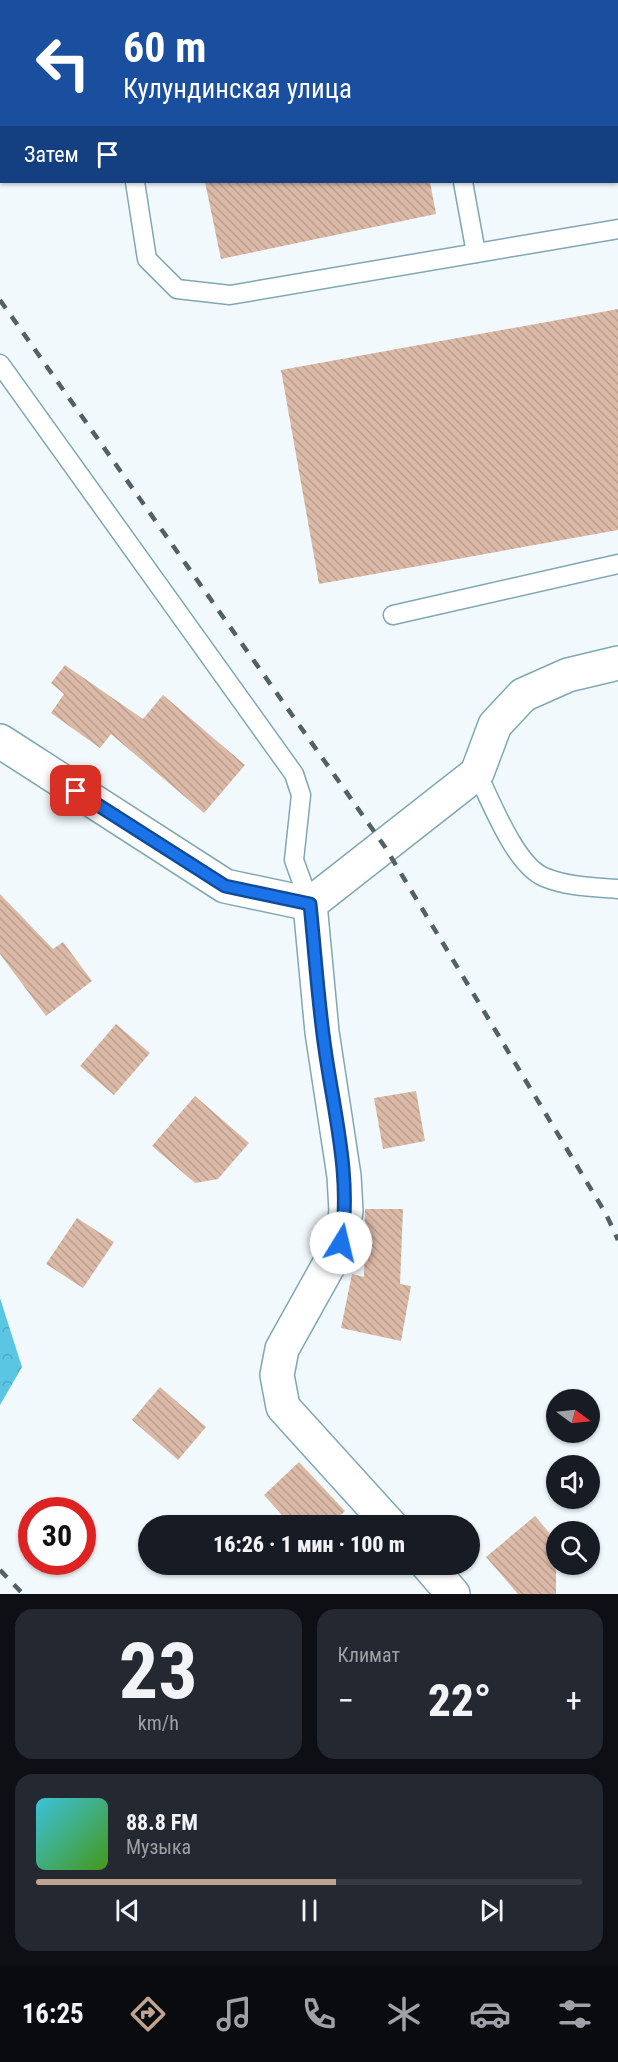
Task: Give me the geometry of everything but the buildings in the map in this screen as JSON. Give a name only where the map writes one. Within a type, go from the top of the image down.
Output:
[{"type":"street","points":[[310,904],[477,773],[495,725],[523,695],[568,675],[618,663]]},
{"type":"street","points":[[0,741],[171,854],[225,886],[310,904]]},
{"type":"street","points":[[310,904],[322,1032],[344,1176],[346,1211],[341,1243],[282,1350],[277,1375],[283,1407],[381,1515]]},
{"type":"street","points":[[436,1575],[453,1594]]},
{"type":"lane","points":[[135,183],[147,259],[177,289],[230,295],[618,229]]},
{"type":"lane","points":[[463,183],[476,254]]},
{"type":"lane","points":[[0,364],[294,774],[301,795],[294,860],[310,904]]},
{"type":"lane","points":[[393,615],[618,564]]},
{"type":"lane","points":[[477,773],[519,855],[542,877],[571,886],[618,889]]},
{"type":"green space","points":[[0,1298],[22,1367],[0,1405]]},
{"type":"railway","points":[[0,300],[385,847],[606,1214],[618,1240]]},
{"type":"railway","points":[[0,1570],[23,1594]]},
{"type":"route","points":[[76,791],[171,854],[225,886],[310,904],[322,1032],[344,1176],[346,1211],[341,1243]]}]
